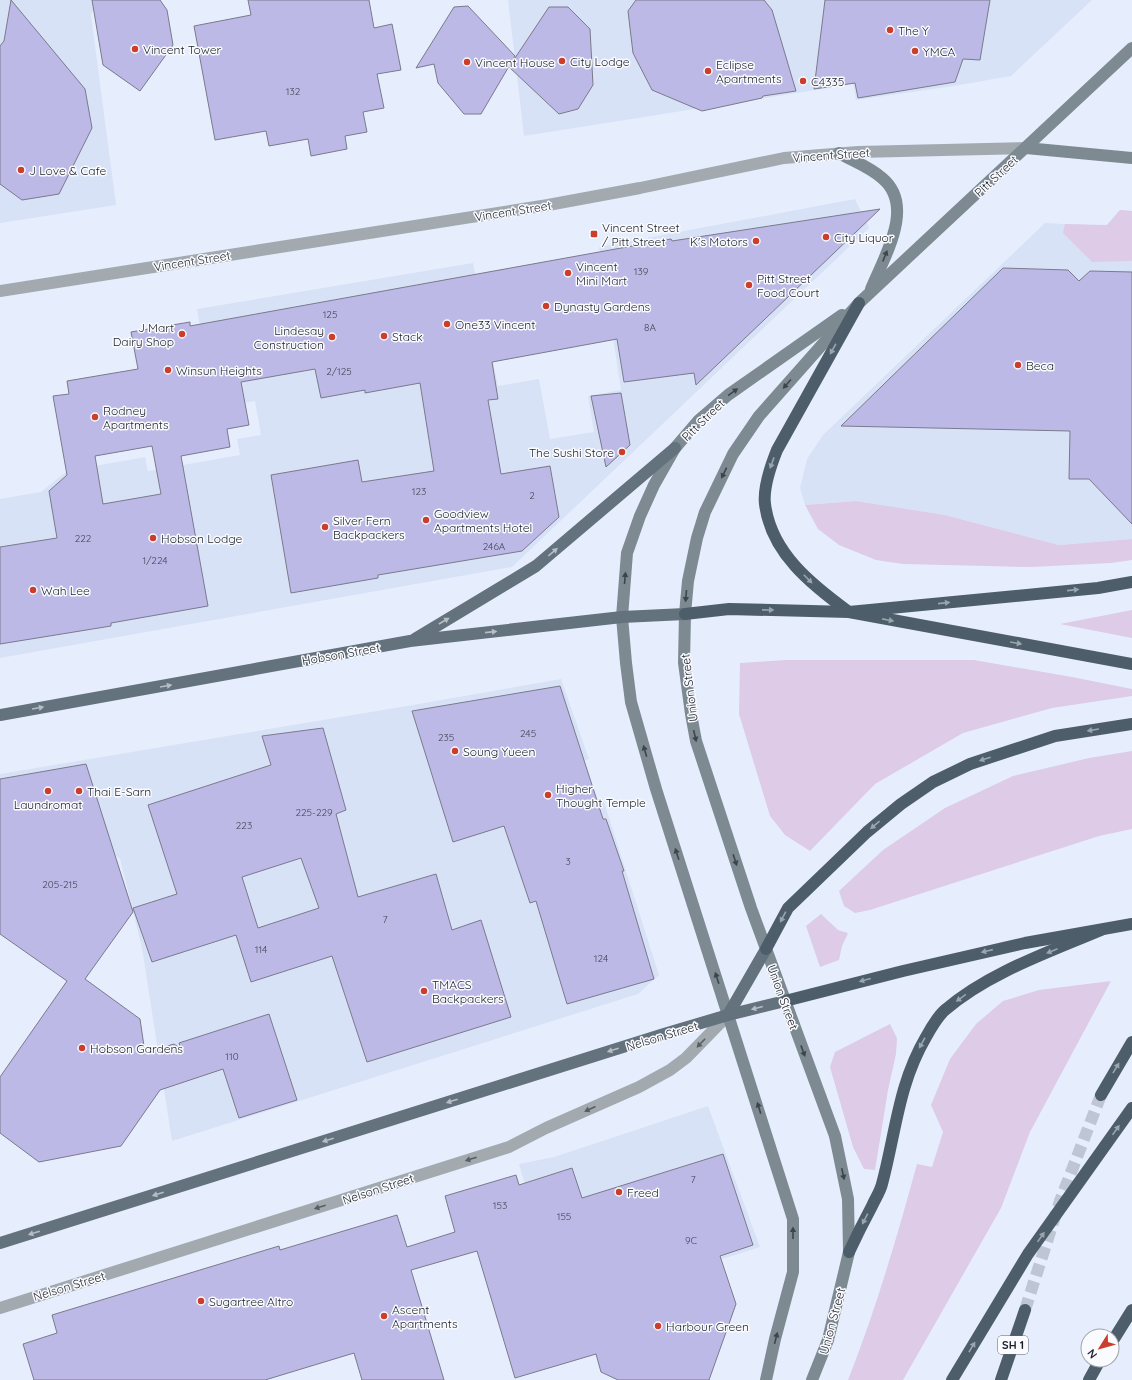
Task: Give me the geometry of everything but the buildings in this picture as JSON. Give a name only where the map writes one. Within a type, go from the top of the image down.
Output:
[{"type":"highway","points":[[859,303],[777,450],[770,467],[764,503],[771,530],[780,548],[799,570],[820,590],[849,612],[1132,664]]},
{"type":"highway","points":[[685,614],[729,609],[849,612],[1098,588],[1132,582]]},
{"type":"highway","points":[[766,949],[788,908],[867,832],[901,804],[933,782],[970,764],[1055,736],[1132,724]]},
{"type":"highway","points":[[785,1001],[903,970],[1025,943],[1132,924]]},
{"type":"highway","points":[[849,1252],[882,1186],[902,1095],[910,1069],[931,1027],[944,1011],[980,985],[1019,965],[1101,930]]},
{"type":"highway","points":[[1101,1094],[1132,1042]]},
{"type":"highway","points":[[952,1380],[1028,1254],[1132,1108]]},
{"type":"highway","name":"SH 1","points":[[1001,1380],[1025,1310]]},
{"type":"highway","points":[[1120,1329],[1132,1310]]},
{"type":"highway","points":[[1089,1380],[1096,1368]]},
{"type":"main road","name":"Pitt Street","points":[[685,614],[688,581],[697,538],[712,497],[733,454],[759,416],[870,292],[1132,48]]},
{"type":"main road","points":[[1026,148],[1132,158]]},
{"type":"main road","points":[[839,153],[874,172],[883,179],[896,196],[897,211],[895,233],[870,292]]},
{"type":"main road","name":"Pitt Street","points":[[622,617],[627,554],[640,516],[654,485],[675,448],[700,420],[728,395],[859,303]]},
{"type":"main road","points":[[410,641],[536,566],[675,448]]},
{"type":"main road","name":"Hobson Street","points":[[0,715],[410,641],[622,617],[685,614]]},
{"type":"main road","name":"Union Street","points":[[685,614],[684,663],[696,740],[750,908],[835,1136],[848,1198],[849,1252],[828,1340],[812,1380]]},
{"type":"main road","points":[[622,617],[631,702],[656,789],[794,1219],[793,1272],[775,1339],[766,1380]]},
{"type":"main road","points":[[728,1015],[766,949]]},
{"type":"main road","name":"Nelson Street","points":[[0,1243],[728,1015],[785,1001]]},
{"type":"street","name":"Vincent Street","points":[[0,291],[548,205],[640,188],[784,158],[839,153],[1026,148]]},
{"type":"street","name":"Nelson Street","points":[[0,1308],[510,1147],[546,1128],[639,1087],[670,1070],[686,1058],[728,1015]]},
{"type":"shaded area","points":[[0,0],[95,0],[95,5],[91,15],[116,205],[0,223]]},
{"type":"shaded area","points":[[508,0],[1092,0],[1011,76],[856,100],[853,84],[524,136]]},
{"type":"shaded area","points":[[855,199],[869,228],[512,567],[0,658],[0,499],[41,492],[67,471],[145,457],[148,471],[240,455],[237,439],[261,435],[255,401],[214,408],[197,309],[473,263],[498,386],[539,379],[550,439],[594,432],[588,396],[621,390],[599,247]]},
{"type":"shaded area","points":[[1120,210],[1132,211],[1132,539],[1059,545],[945,515],[856,501],[805,505],[800,488],[807,459],[823,435],[1045,223],[1106,226]]},
{"type":"shaded area","points":[[1120,210],[1132,211],[1132,261],[1092,262],[1063,233],[1065,224],[1107,225]]},
{"type":"shaded area","points":[[856,501],[945,515],[1059,545],[1132,539],[1132,560],[1111,563],[1031,567],[903,564],[876,560],[839,545],[818,529],[805,505]]},
{"type":"shaded area","points":[[1132,610],[1132,638],[1060,624]]},
{"type":"shaded area","points":[[786,660],[974,660],[1132,689],[1132,696],[1052,708],[963,733],[875,784],[810,851],[785,835],[770,816],[739,714],[740,663]]},
{"type":"shaded area","points":[[561,679],[589,759],[496,789],[509,830],[603,799],[659,975],[638,994],[172,1141],[142,948],[120,859],[61,813],[0,825],[0,774]]},
{"type":"shaded area","points":[[1132,751],[1132,829],[1099,836],[870,910],[855,913],[844,906],[839,891],[883,850],[945,808],[1013,776],[1089,758]]},
{"type":"shaded area","points":[[821,914],[838,930],[848,933],[842,946],[839,960],[820,967],[806,926]]},
{"type":"shaded area","points":[[1111,981],[1030,1132],[1001,1208],[903,1380],[848,1380],[886,1273],[917,1164],[932,1167],[943,1132],[931,1105],[950,1059],[976,1024],[1003,1001],[1039,990]]},
{"type":"shaded area","points":[[890,1024],[897,1038],[896,1054],[888,1090],[875,1170],[864,1169],[853,1147],[830,1067],[835,1052]]},
{"type":"shaded area","points":[[708,1106],[760,1247],[643,1284],[551,1272],[519,1164],[554,1157]]},
{"type":"tunnel","points":[[1025,1310],[1060,1201],[1101,1095]]},
{"type":"place","name":"The Y","points":[[890,30]]},
{"type":"place","name":"Vincent Tower","points":[[135,49]]},
{"type":"place","name":"YMCA","points":[[915,51]]},
{"type":"place","name":"City Lodge","points":[[562,61]]},
{"type":"place","name":"Vincent House","points":[[467,62]]},
{"type":"place","name":"Eclipse Apartments","points":[[708,71]]},
{"type":"place","name":"C4335","points":[[803,81]]},
{"type":"place","name":"J Love & Cafe","points":[[21,170]]},
{"type":"place","name":"Vincent Street / Pitt Street","points":[[594,234]]},
{"type":"place","name":"City Liquor","points":[[826,237]]},
{"type":"place","name":"K's Motors","points":[[756,241]]},
{"type":"place","name":"Vincent Mini Mart","points":[[568,273]]},
{"type":"place","name":"Pitt Street Food Court","points":[[749,285]]},
{"type":"place","name":"Dynasty Gardens","points":[[546,306]]},
{"type":"place","name":"One33 Vincent","points":[[447,324]]},
{"type":"place","name":"J Mart Dairy Shop","points":[[182,334]]},
{"type":"place","name":"Stack","points":[[384,336]]},
{"type":"place","name":"Lindesay Construction","points":[[332,337]]},
{"type":"place","name":"Beca","points":[[1018,365]]},
{"type":"place","name":"Winsun Heights","points":[[168,370]]},
{"type":"place","name":"Rodney Apartments","points":[[95,417]]},
{"type":"place","name":"The Sushi Store","points":[[622,452]]},
{"type":"place","name":"Goodview Apartments Hotel","points":[[426,520]]},
{"type":"place","name":"Silver Fern Backpackers","points":[[325,527]]},
{"type":"place","name":"Hobson Lodge","points":[[153,538]]},
{"type":"place","name":"Wah Lee","points":[[33,590]]},
{"type":"place","name":"Soung Yueen","points":[[455,751]]},
{"type":"place","name":"Laundromat","points":[[48,791]]},
{"type":"place","name":"Thai E-Sarn","points":[[79,791]]},
{"type":"place","name":"Higher Thought Temple","points":[[548,795]]},
{"type":"place","name":"TMACS Backpackers","points":[[424,991]]},
{"type":"place","name":"Hobson Gardens","points":[[82,1048]]},
{"type":"place","name":"Freed","points":[[619,1192]]},
{"type":"place","name":"Sugartree Altro","points":[[201,1301]]},
{"type":"place","name":"Ascent Apartments","points":[[384,1316]]},
{"type":"place","name":"Harbour Green","points":[[658,1326]]}]
